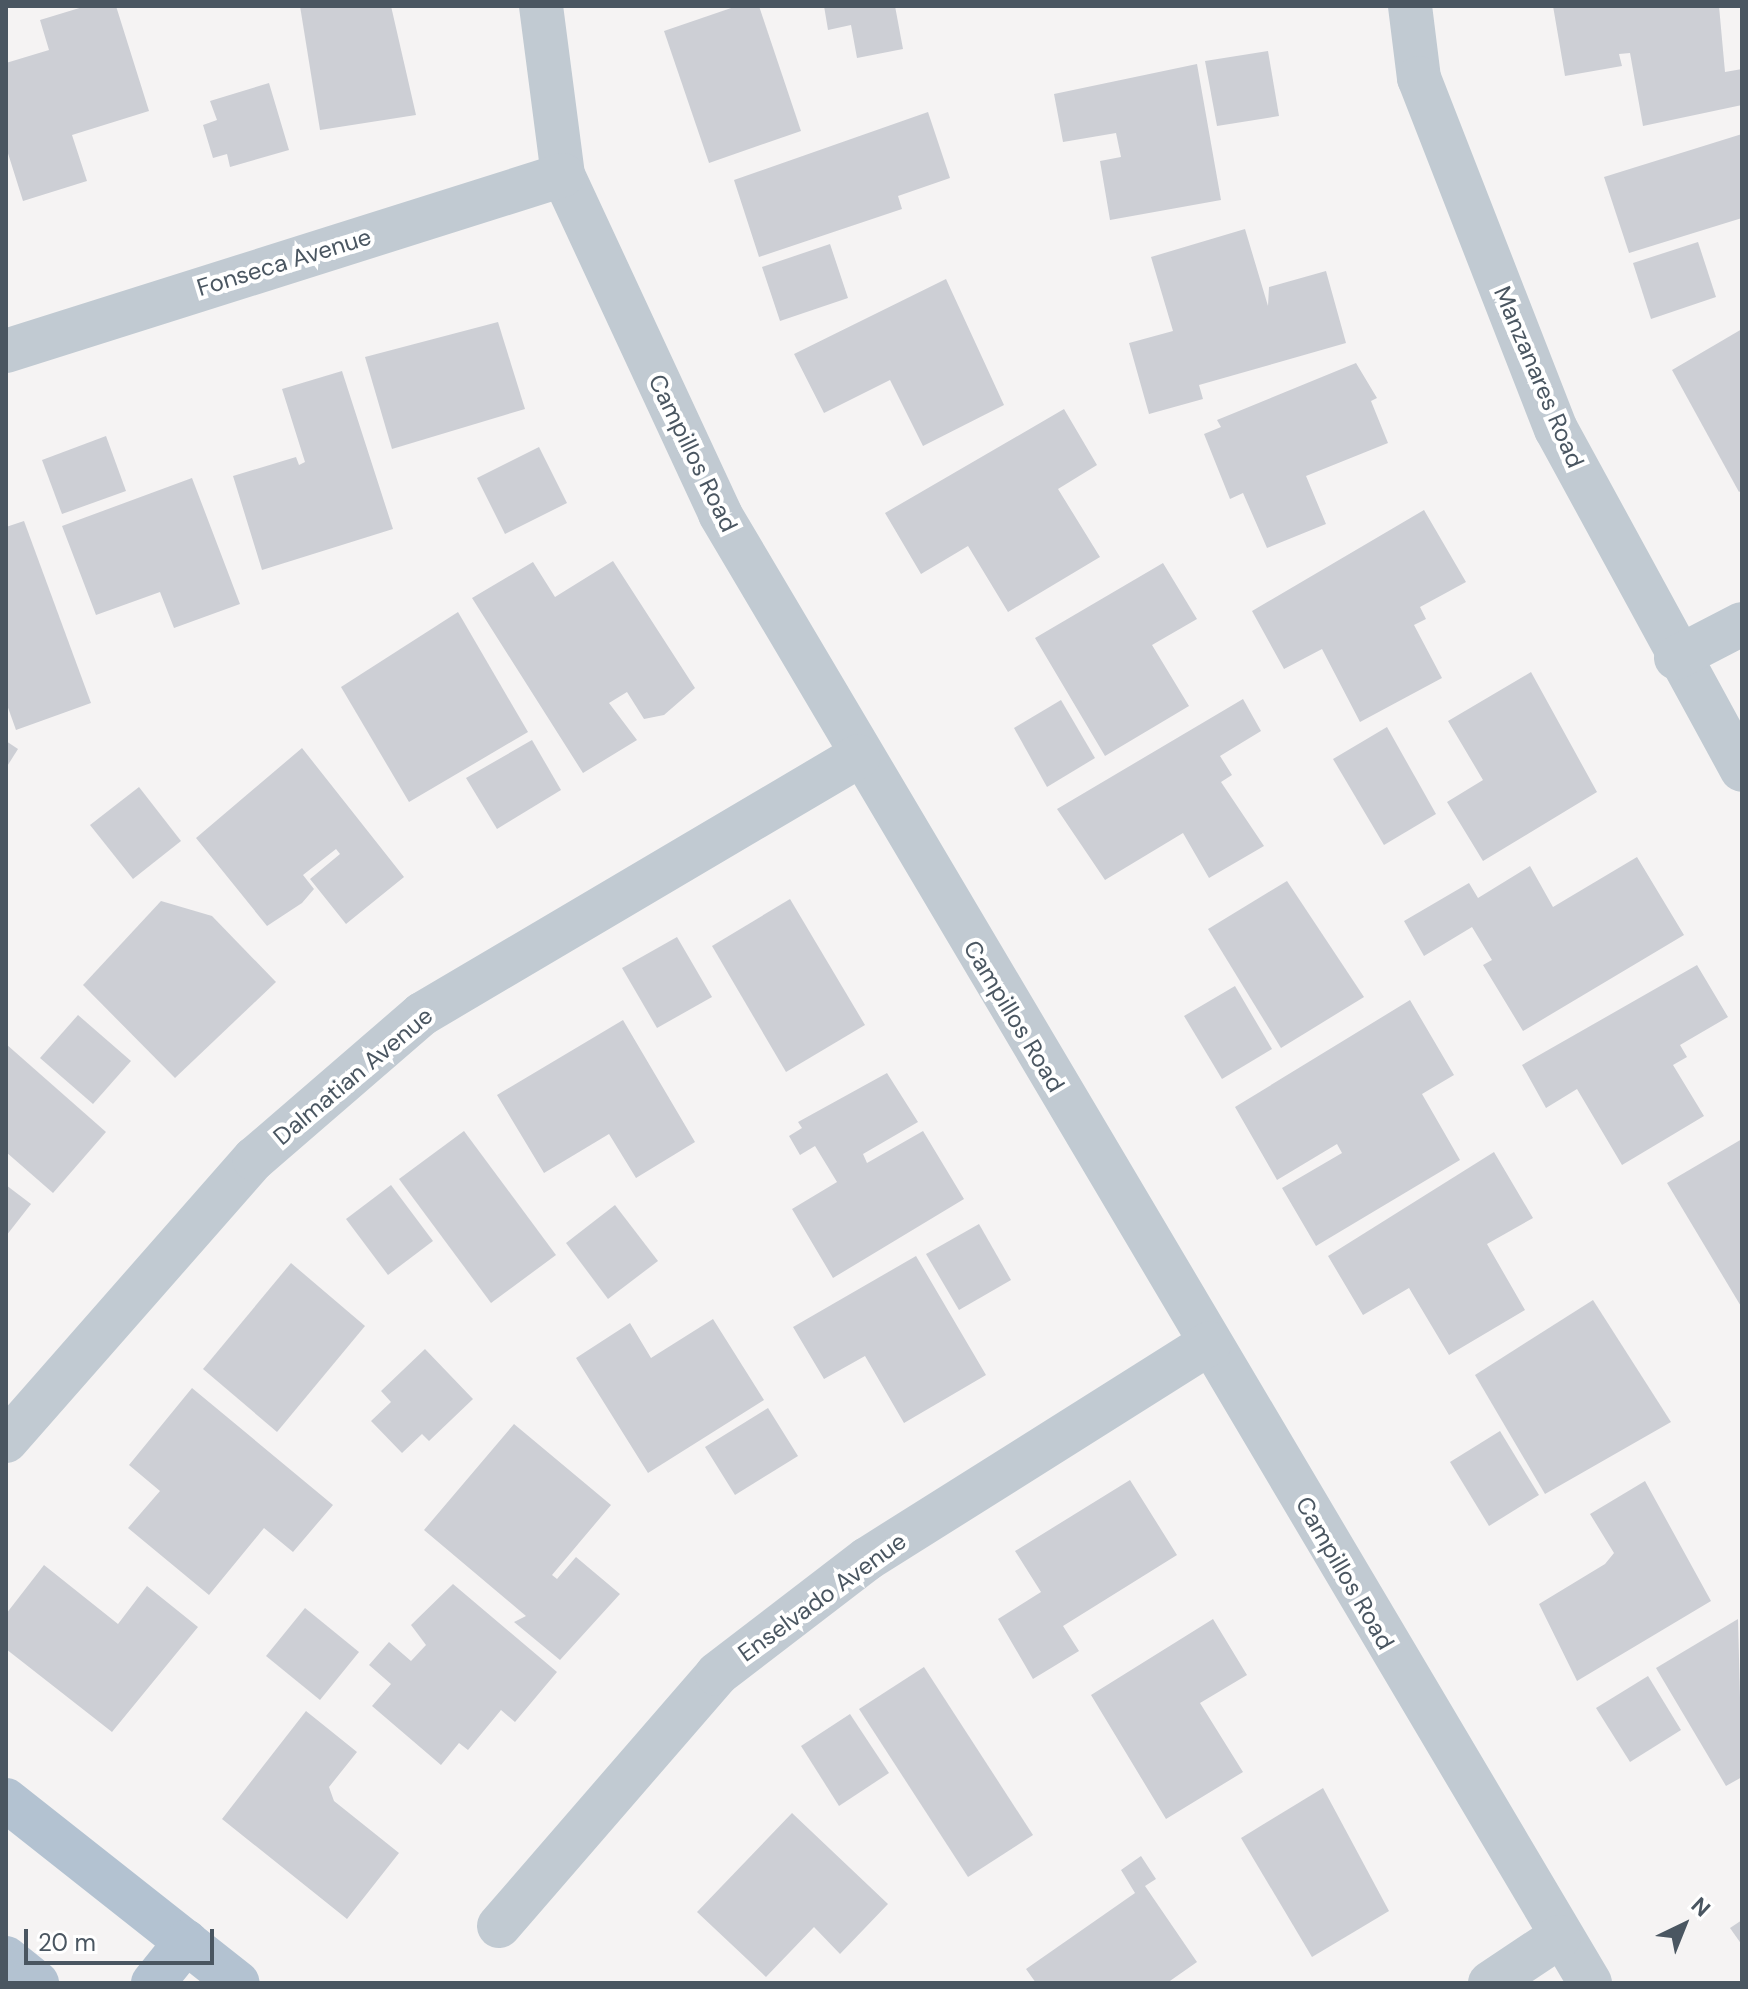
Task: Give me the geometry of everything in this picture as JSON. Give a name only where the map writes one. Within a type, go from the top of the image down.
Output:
[{"type":"main road","points":[[6,1800],[238,1983]]},
{"type":"main road","points":[[153,1983],[186,1942]]},
{"type":"main road","points":[[6,1958],[37,1983]]},
{"type":"street","name":"Campillos Road","points":[[541,6],[563,175],[720,514],[859,756],[1210,1343],[1559,1937],[1590,1983]]},
{"type":"street","name":"Manzanares Road","points":[[1410,6],[1419,78],[1556,429],[1676,658],[1742,770]]},
{"type":"street","name":"Fonseca Avenue","points":[[6,351],[563,175]]},
{"type":"street","points":[[1676,658],[1742,624]]},
{"type":"street","name":"Dalmatian Avenue","points":[[6,1441],[254,1159],[422,1014],[859,756]]},
{"type":"street","name":"Enselvado Avenue","points":[[499,1926],[717,1674],[867,1559],[1210,1343]]},
{"type":"street","points":[[1490,1983],[1559,1937]]},
{"type":"building","points":[[86,6],[116,6],[149,111],[72,135],[87,181],[23,201],[6,147],[6,63],[49,50],[40,20]]},
{"type":"building","points":[[300,6],[391,6],[416,115],[320,130]]},
{"type":"building","points":[[737,6],[759,6],[801,131],[709,163],[664,31]]},
{"type":"building","points":[[824,6],[895,6],[903,49],[857,58],[851,25],[828,30]]},
{"type":"building","points":[[1553,6],[1719,6],[1725,72],[1742,69],[1742,105],[1643,126],[1630,53],[1619,54],[1622,66],[1565,76]]},
{"type":"building","points":[[1268,51],[1279,116],[1217,126],[1205,61]]},
{"type":"building","points":[[1197,64],[1221,200],[1110,220],[1100,161],[1121,157],[1116,133],[1063,142],[1054,94]]},
{"type":"building","points":[[269,83],[289,150],[230,167],[227,154],[213,158],[203,125],[217,120],[210,101]]},
{"type":"building","points":[[928,112],[950,178],[898,196],[902,209],[759,257],[734,180]]},
{"type":"building","points":[[1742,134],[1742,218],[1629,253],[1604,177]]},
{"type":"building","points":[[1245,229],[1268,306],[1269,287],[1326,271],[1346,343],[1199,385],[1203,399],[1149,414],[1129,343],[1173,331],[1151,257]]},
{"type":"building","points":[[1698,242],[1716,297],[1651,319],[1633,263]]},
{"type":"building","points":[[830,244],[848,298],[780,321],[762,267]]},
{"type":"building","points":[[946,279],[1004,405],[923,446],[890,380],[824,413],[794,354]]},
{"type":"building","points":[[498,322],[525,409],[392,449],[365,357]]},
{"type":"building","points":[[1742,329],[1742,490],[1739,492],[1672,370]]},
{"type":"building","points":[[1356,363],[1377,398],[1371,401],[1388,443],[1306,476],[1326,524],[1267,548],[1243,493],[1230,499],[1204,434],[1221,427],[1217,420]]},
{"type":"building","points":[[342,371],[393,529],[262,570],[233,476],[296,457],[299,465],[305,462],[282,389]]},
{"type":"building","points":[[1064,409],[1097,465],[1058,489],[1100,557],[1008,612],[968,546],[921,574],[885,513]]},
{"type":"building","points":[[106,436],[126,491],[62,514],[42,460]]},
{"type":"building","points":[[539,447],[567,503],[505,534],[477,478]]},
{"type":"building","points":[[192,478],[240,604],[174,628],[160,592],[96,615],[62,526]]},
{"type":"building","points":[[1424,510],[1466,582],[1420,607],[1426,619],[1414,625],[1442,678],[1360,722],[1322,649],[1284,669],[1252,611]]},
{"type":"building","points":[[24,521],[91,703],[16,730],[6,702],[6,527]]},
{"type":"building","points":[[613,561],[695,688],[664,715],[644,719],[627,692],[609,703],[637,740],[583,773],[472,598],[533,562],[555,597]]},
{"type":"building","points":[[1163,563],[1197,619],[1152,645],[1189,706],[1105,756],[1035,638]]},
{"type":"building","points":[[458,612],[528,732],[409,802],[341,687]]},
{"type":"building","points":[[1531,672],[1597,792],[1483,861],[1447,802],[1483,780],[1448,721]]},
{"type":"building","points":[[1243,699],[1261,731],[1220,756],[1232,775],[1221,782],[1264,846],[1209,878],[1183,833],[1105,880],[1057,809]]},
{"type":"building","points":[[1061,700],[1095,758],[1047,787],[1014,728]]},
{"type":"building","points":[[1387,727],[1436,814],[1384,845],[1333,759]]},
{"type":"building","points":[[532,740],[561,790],[497,829],[466,778]]},
{"type":"building","points":[[6,741],[18,749],[6,768]]},
{"type":"building","points":[[302,748],[404,877],[346,924],[310,879],[340,854],[336,849],[303,875],[314,889],[302,903],[267,926],[196,838]]},
{"type":"building","points":[[139,787],[181,841],[133,879],[90,825]]},
{"type":"building","points":[[1637,857],[1684,935],[1523,1031],[1483,965],[1492,960],[1472,927],[1424,956],[1404,921],[1469,883],[1478,898],[1530,866],[1553,907]]},
{"type":"building","points":[[1287,881],[1364,997],[1281,1048],[1208,929]]},
{"type":"building","points":[[790,899],[865,1025],[786,1072],[712,946]]},
{"type":"building","points":[[161,901],[212,916],[276,982],[175,1078],[83,985]]},
{"type":"building","points":[[677,937],[712,997],[657,1028],[622,968]]},
{"type":"building","points":[[1697,965],[1728,1017],[1680,1045],[1687,1057],[1673,1065],[1704,1116],[1622,1165],[1577,1089],[1546,1108],[1522,1065]]},
{"type":"building","points":[[1235,986],[1272,1049],[1222,1079],[1184,1016]]},
{"type":"building","points":[[1410,1000],[1454,1075],[1422,1094],[1460,1160],[1316,1246],[1282,1188],[1342,1153],[1337,1144],[1277,1180],[1235,1107]]},
{"type":"building","points":[[78,1015],[131,1061],[93,1104],[40,1058]]},
{"type":"building","points":[[623,1020],[695,1142],[636,1178],[609,1134],[544,1173],[497,1095]]},
{"type":"building","points":[[6,1044],[106,1132],[53,1193],[6,1152]]},
{"type":"building","points":[[887,1073],[918,1122],[863,1154],[867,1163],[923,1131],[964,1199],[833,1278],[792,1209],[837,1182],[815,1146],[800,1155],[789,1136],[802,1128],[798,1122]]},
{"type":"building","points":[[464,1131],[556,1255],[491,1303],[399,1179]]},
{"type":"building","points":[[1742,1139],[1742,1308],[1667,1183]]},
{"type":"building","points":[[1494,1152],[1533,1218],[1487,1244],[1525,1310],[1449,1355],[1409,1288],[1363,1315],[1328,1256]]},
{"type":"building","points":[[6,1185],[31,1204],[6,1236]]},
{"type":"building","points":[[391,1185],[433,1241],[388,1275],[346,1219]]},
{"type":"building","points":[[615,1205],[658,1261],[608,1299],[566,1243]]},
{"type":"building","points":[[979,1224],[1011,1280],[959,1310],[926,1254]]},
{"type":"building","points":[[916,1256],[986,1375],[904,1423],[865,1356],[824,1379],[793,1327]]},
{"type":"building","points":[[291,1263],[365,1326],[277,1432],[203,1369]]},
{"type":"building","points":[[1593,1300],[1671,1422],[1545,1494],[1475,1375]]},
{"type":"building","points":[[713,1319],[764,1400],[648,1473],[576,1358],[630,1323],[651,1358]]},
{"type":"building","points":[[425,1349],[473,1399],[429,1441],[422,1434],[402,1453],[371,1421],[391,1402],[381,1391]]},
{"type":"building","points":[[192,1388],[333,1505],[293,1552],[264,1528],[209,1595],[128,1528],[160,1491],[129,1465]]},
{"type":"building","points":[[768,1408],[798,1456],[735,1495],[705,1447]]},
{"type":"building","points":[[514,1424],[611,1505],[552,1575],[557,1579],[576,1557],[620,1594],[560,1660],[514,1622],[526,1616],[424,1530]]},
{"type":"building","points":[[1500,1431],[1539,1495],[1489,1526],[1450,1462]]},
{"type":"building","points":[[1130,1480],[1177,1555],[1063,1626],[1079,1651],[1033,1679],[998,1619],[1041,1592],[1015,1551]]},
{"type":"building","points":[[1645,1481],[1711,1601],[1577,1681],[1539,1604],[1605,1564],[1614,1553],[1590,1514]]},
{"type":"building","points":[[44,1565],[118,1624],[147,1586],[198,1627],[112,1732],[6,1649],[6,1614]]},
{"type":"building","points":[[453,1584],[557,1672],[515,1722],[501,1710],[468,1750],[459,1743],[441,1765],[372,1706],[391,1684],[369,1665],[389,1642],[411,1661],[426,1645],[411,1625]]},
{"type":"building","points":[[305,1608],[359,1652],[320,1700],[266,1656]]},
{"type":"building","points":[[1213,1619],[1247,1675],[1200,1703],[1243,1772],[1166,1819],[1091,1695]]},
{"type":"building","points":[[1738,1619],[1742,1777],[1726,1786],[1656,1668]]},
{"type":"building","points":[[924,1667],[1033,1835],[968,1877],[859,1709]]},
{"type":"building","points":[[1648,1676],[1681,1730],[1630,1762],[1596,1708]]},
{"type":"building","points":[[306,1711],[357,1752],[329,1787],[334,1801],[399,1853],[347,1919],[222,1819]]},
{"type":"building","points":[[850,1714],[889,1773],[839,1806],[801,1746]]},
{"type":"building","points":[[1323,1788],[1389,1911],[1312,1957],[1241,1838]]},
{"type":"building","points":[[792,1813],[888,1904],[840,1954],[814,1927],[766,1977],[697,1912]]},
{"type":"building","points":[[1141,1856],[1156,1879],[1145,1886],[1197,1962],[1167,1983],[1036,1983],[1026,1969],[1135,1893],[1121,1870]]},
{"type":"building","points":[[1742,1920],[1742,1945],[1730,1928]]}]
